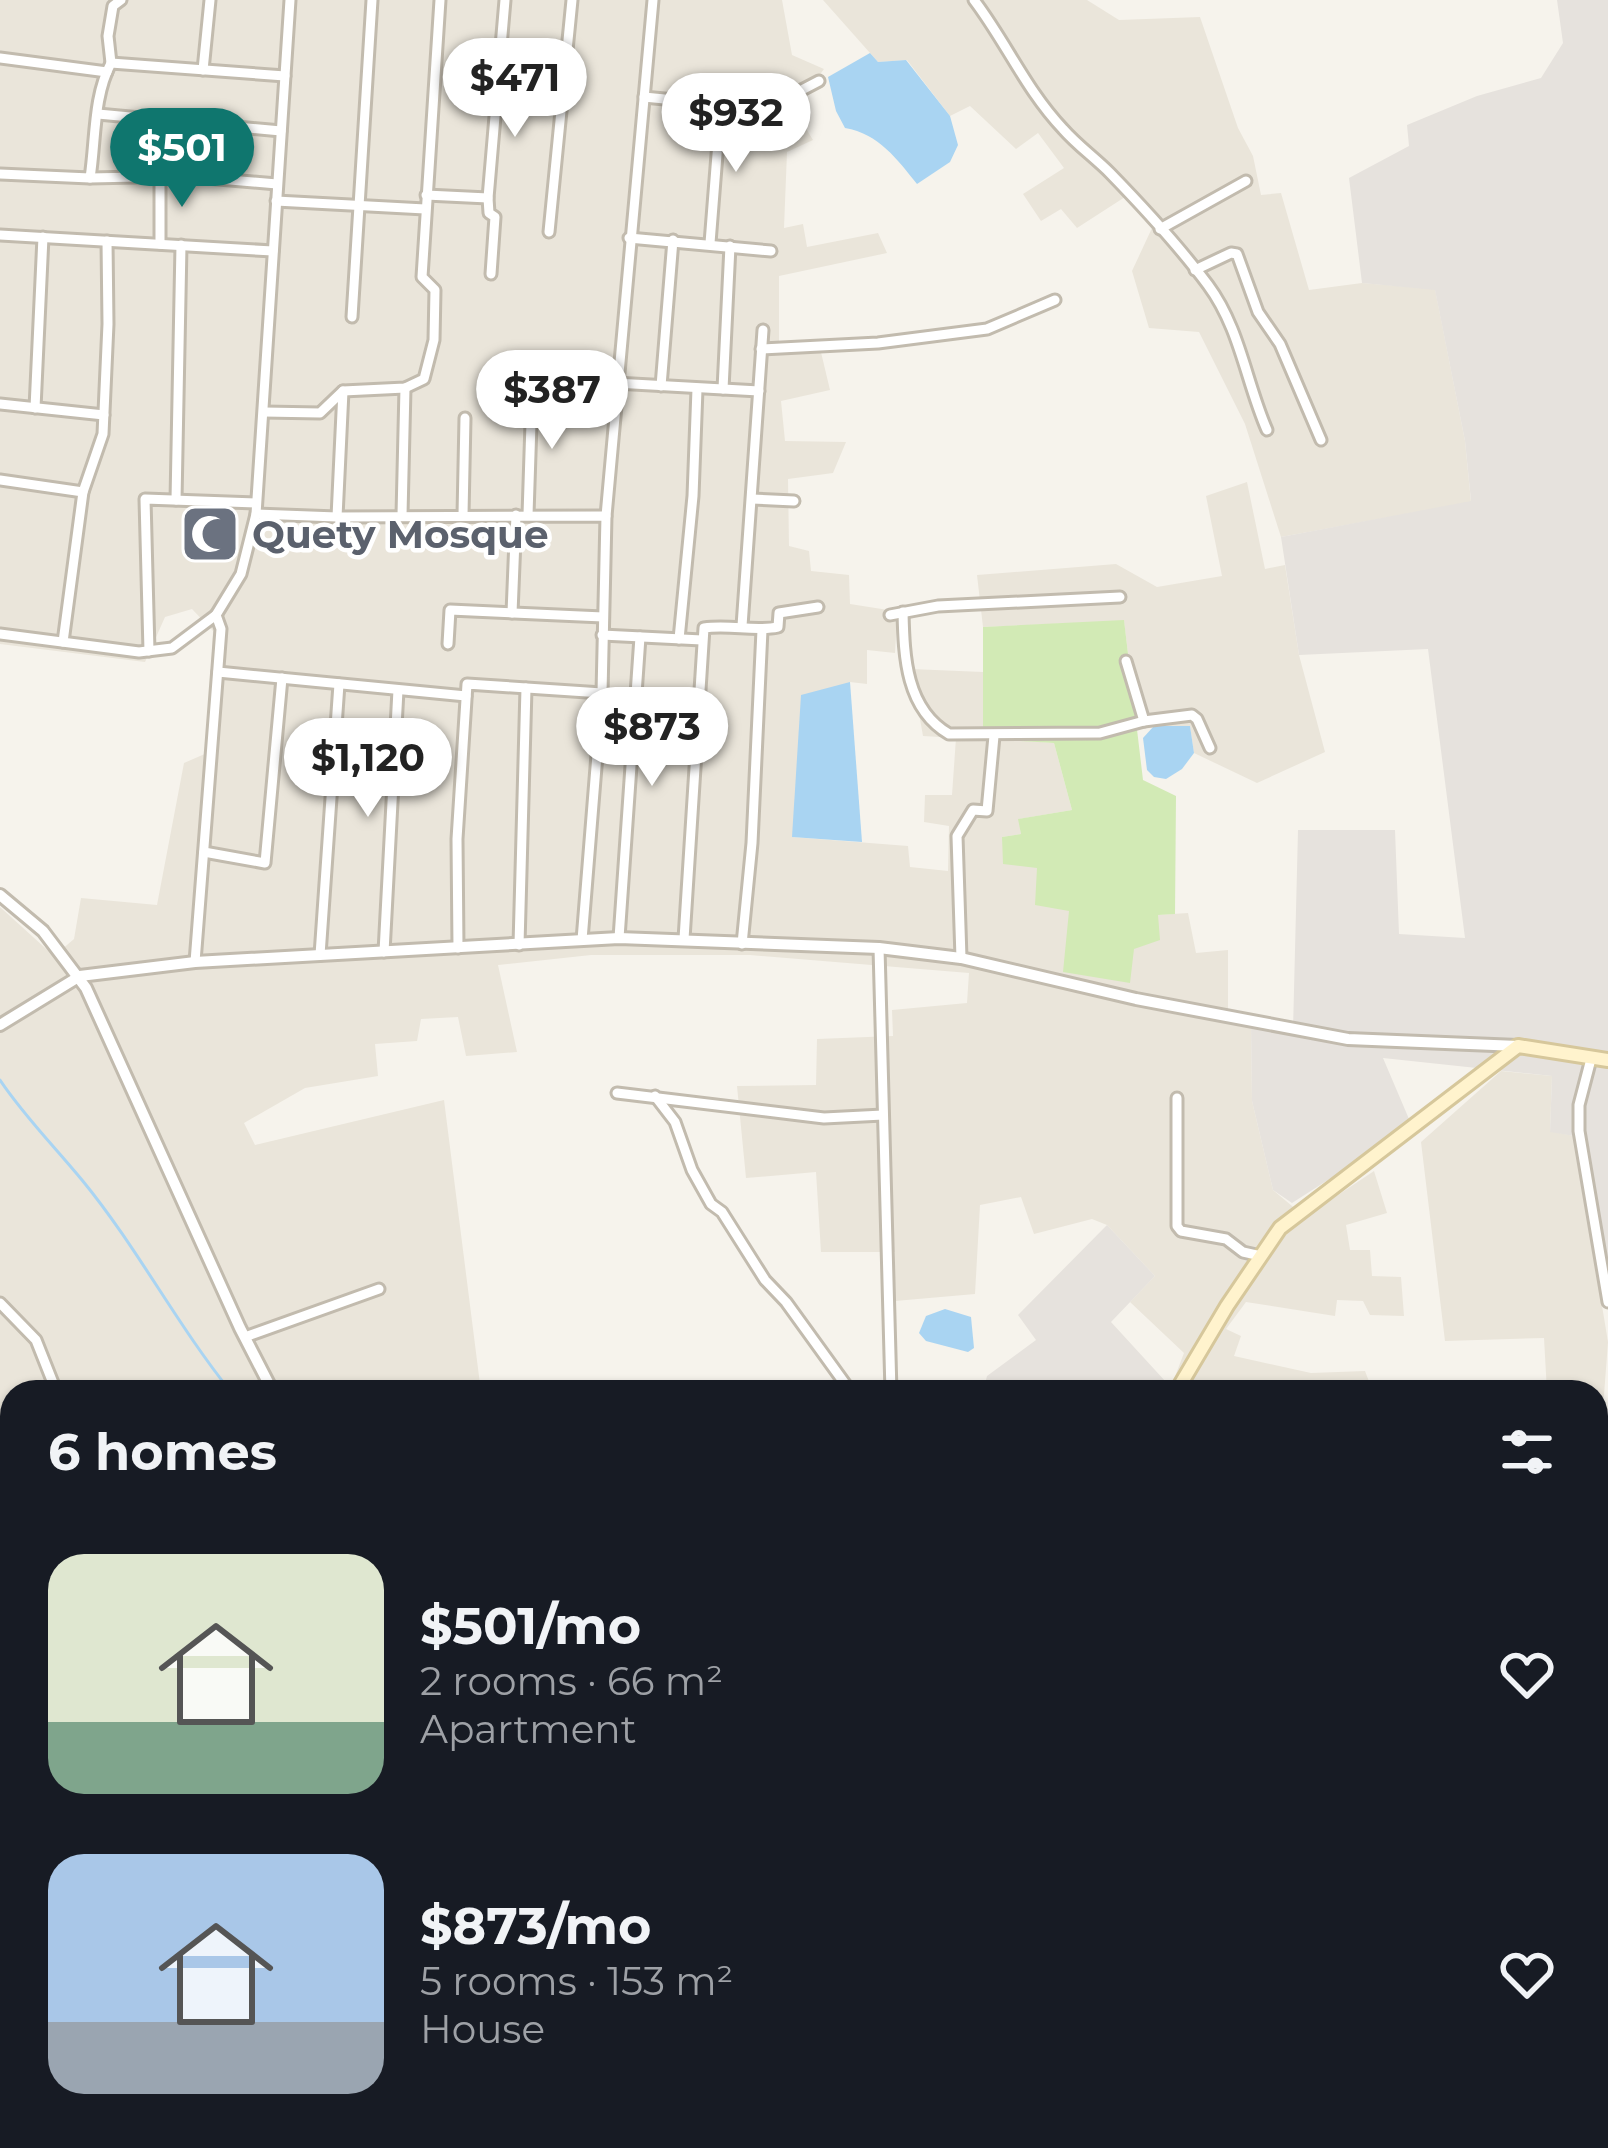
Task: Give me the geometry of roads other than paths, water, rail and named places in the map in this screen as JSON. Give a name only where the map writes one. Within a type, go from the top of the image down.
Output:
[{"type":"main road","points":[[1184,1380],[1280,1228],[1518,1046],[1608,1060]]},
{"type":"street","points":[[90,178],[99,85],[109,68],[113,6],[121,0]]},
{"type":"street","points":[[193,0],[210,1],[203,70]]},
{"type":"street","points":[[0,634],[149,651],[172,648],[216,615],[241,574],[256,509],[290,0]]},
{"type":"street","points":[[352,317],[372,0]]},
{"type":"street","points":[[264,412],[320,413],[343,391],[404,388],[424,379],[434,340],[435,290],[422,277],[440,0]]},
{"type":"street","points":[[491,274],[495,217],[489,213],[488,198],[505,0]]},
{"type":"street","points":[[549,232],[572,0]]},
{"type":"street","points":[[582,940],[602,693],[615,383],[653,0]]},
{"type":"street","points":[[974,0],[991,18],[1035,96],[1208,285],[1232,328],[1267,430]]},
{"type":"street","points":[[0,58],[285,76]]},
{"type":"street","points":[[644,97],[756,108],[775,104],[819,80]]},
{"type":"street","points":[[710,243],[721,104]]},
{"type":"street","points":[[98,114],[281,130]]},
{"type":"street","points":[[0,174],[160,176],[278,184]]},
{"type":"street","points":[[160,176],[160,244]]},
{"type":"street","points":[[1160,229],[1246,181]]},
{"type":"street","points":[[426,195],[488,198]]},
{"type":"street","points":[[276,201],[425,209]]},
{"type":"street","points":[[0,235],[273,251]]},
{"type":"street","points":[[35,408],[43,238]]},
{"type":"street","points":[[629,238],[771,251]]},
{"type":"street","points":[[661,386],[673,240]]},
{"type":"street","points":[[63,642],[83,492],[103,434],[107,241]]},
{"type":"street","points":[[176,500],[181,245]]},
{"type":"street","points":[[723,389],[730,246]]},
{"type":"street","points":[[1195,270],[1237,254],[1258,312],[1280,344],[1321,440]]},
{"type":"street","points":[[761,349],[855,345],[987,329],[1055,300]]},
{"type":"street","points":[[742,626],[763,330]]},
{"type":"street","points":[[615,383],[759,391]]},
{"type":"street","points":[[402,515],[404,388]]},
{"type":"street","points":[[512,613],[530,424],[538,421],[539,389]]},
{"type":"street","points":[[679,639],[693,496],[697,389]]},
{"type":"street","points":[[337,518],[343,391]]},
{"type":"street","points":[[0,404],[104,415]]},
{"type":"street","points":[[464,515],[465,418]]},
{"type":"street","points":[[0,480],[83,492]]},
{"type":"street","points":[[149,651],[145,499],[337,518],[606,516]]},
{"type":"street","points":[[752,499],[794,501]]},
{"type":"street","points":[[890,615],[938,605],[1120,596]]},
{"type":"street","points":[[684,939],[704,628],[742,626],[761,631],[778,627],[779,613],[818,607]]},
{"type":"street","points":[[448,644],[450,610],[603,617]]},
{"type":"street","points":[[903,612],[908,674],[930,720],[949,734],[1100,733],[1192,715],[1210,748]]},
{"type":"street","points":[[195,962],[218,672],[216,615]]},
{"type":"street","points":[[742,944],[752,843],[761,631]]},
{"type":"street","points":[[602,635],[702,640]]},
{"type":"street","points":[[619,938],[640,637]]},
{"type":"street","points":[[1126,661],[1144,721]]},
{"type":"street","points":[[218,672],[466,697]]},
{"type":"street","points":[[204,852],[266,863],[282,678]]},
{"type":"street","points":[[320,956],[339,684]]},
{"type":"street","points":[[458,948],[457,839],[467,684],[602,693]]},
{"type":"street","points":[[519,945],[526,688]]},
{"type":"street","points":[[384,952],[398,690]]},
{"type":"street","points":[[961,958],[957,836],[974,810],[987,811],[994,736]]},
{"type":"street","points":[[0,895],[43,931],[80,976],[267,1380]]},
{"type":"street","points":[[0,1025],[80,976],[195,962],[619,938],[879,948],[961,958],[1136,999],[1348,1039],[1518,1046]]},
{"type":"street","points":[[879,948],[891,1380]]},
{"type":"street","points":[[1591,1059],[1579,1105],[1579,1131],[1608,1302]]},
{"type":"street","points":[[617,1093],[824,1118],[883,1115]]},
{"type":"street","points":[[655,1096],[675,1122],[711,1204],[722,1212],[754,1265],[842,1380]]},
{"type":"street","points":[[1177,1099],[1180,1231],[1226,1239],[1243,1252],[1261,1256]]},
{"type":"street","points":[[245,1337],[379,1289]]},
{"type":"street","points":[[0,1303],[36,1340],[52,1380]]},
{"type":"water","points":[[870,53],[878,62],[906,60],[950,116],[958,145],[950,162],[917,184],[877,142],[845,128],[836,111],[828,77]]},
{"type":"water","points":[[850,682],[862,842],[792,837],[801,695]]},
{"type":"water","points":[[1154,726],[1190,726],[1194,753],[1166,779],[1147,770],[1143,738]]},
{"type":"water","points":[[945,1309],[971,1317],[974,1348],[968,1352],[926,1341],[919,1333],[926,1316]]},
{"type":"waterway","points":[[0,1080],[102,1206],[222,1380]]},
{"type":"place","name":"Quety Mosque","points":[[210,534]]}]
